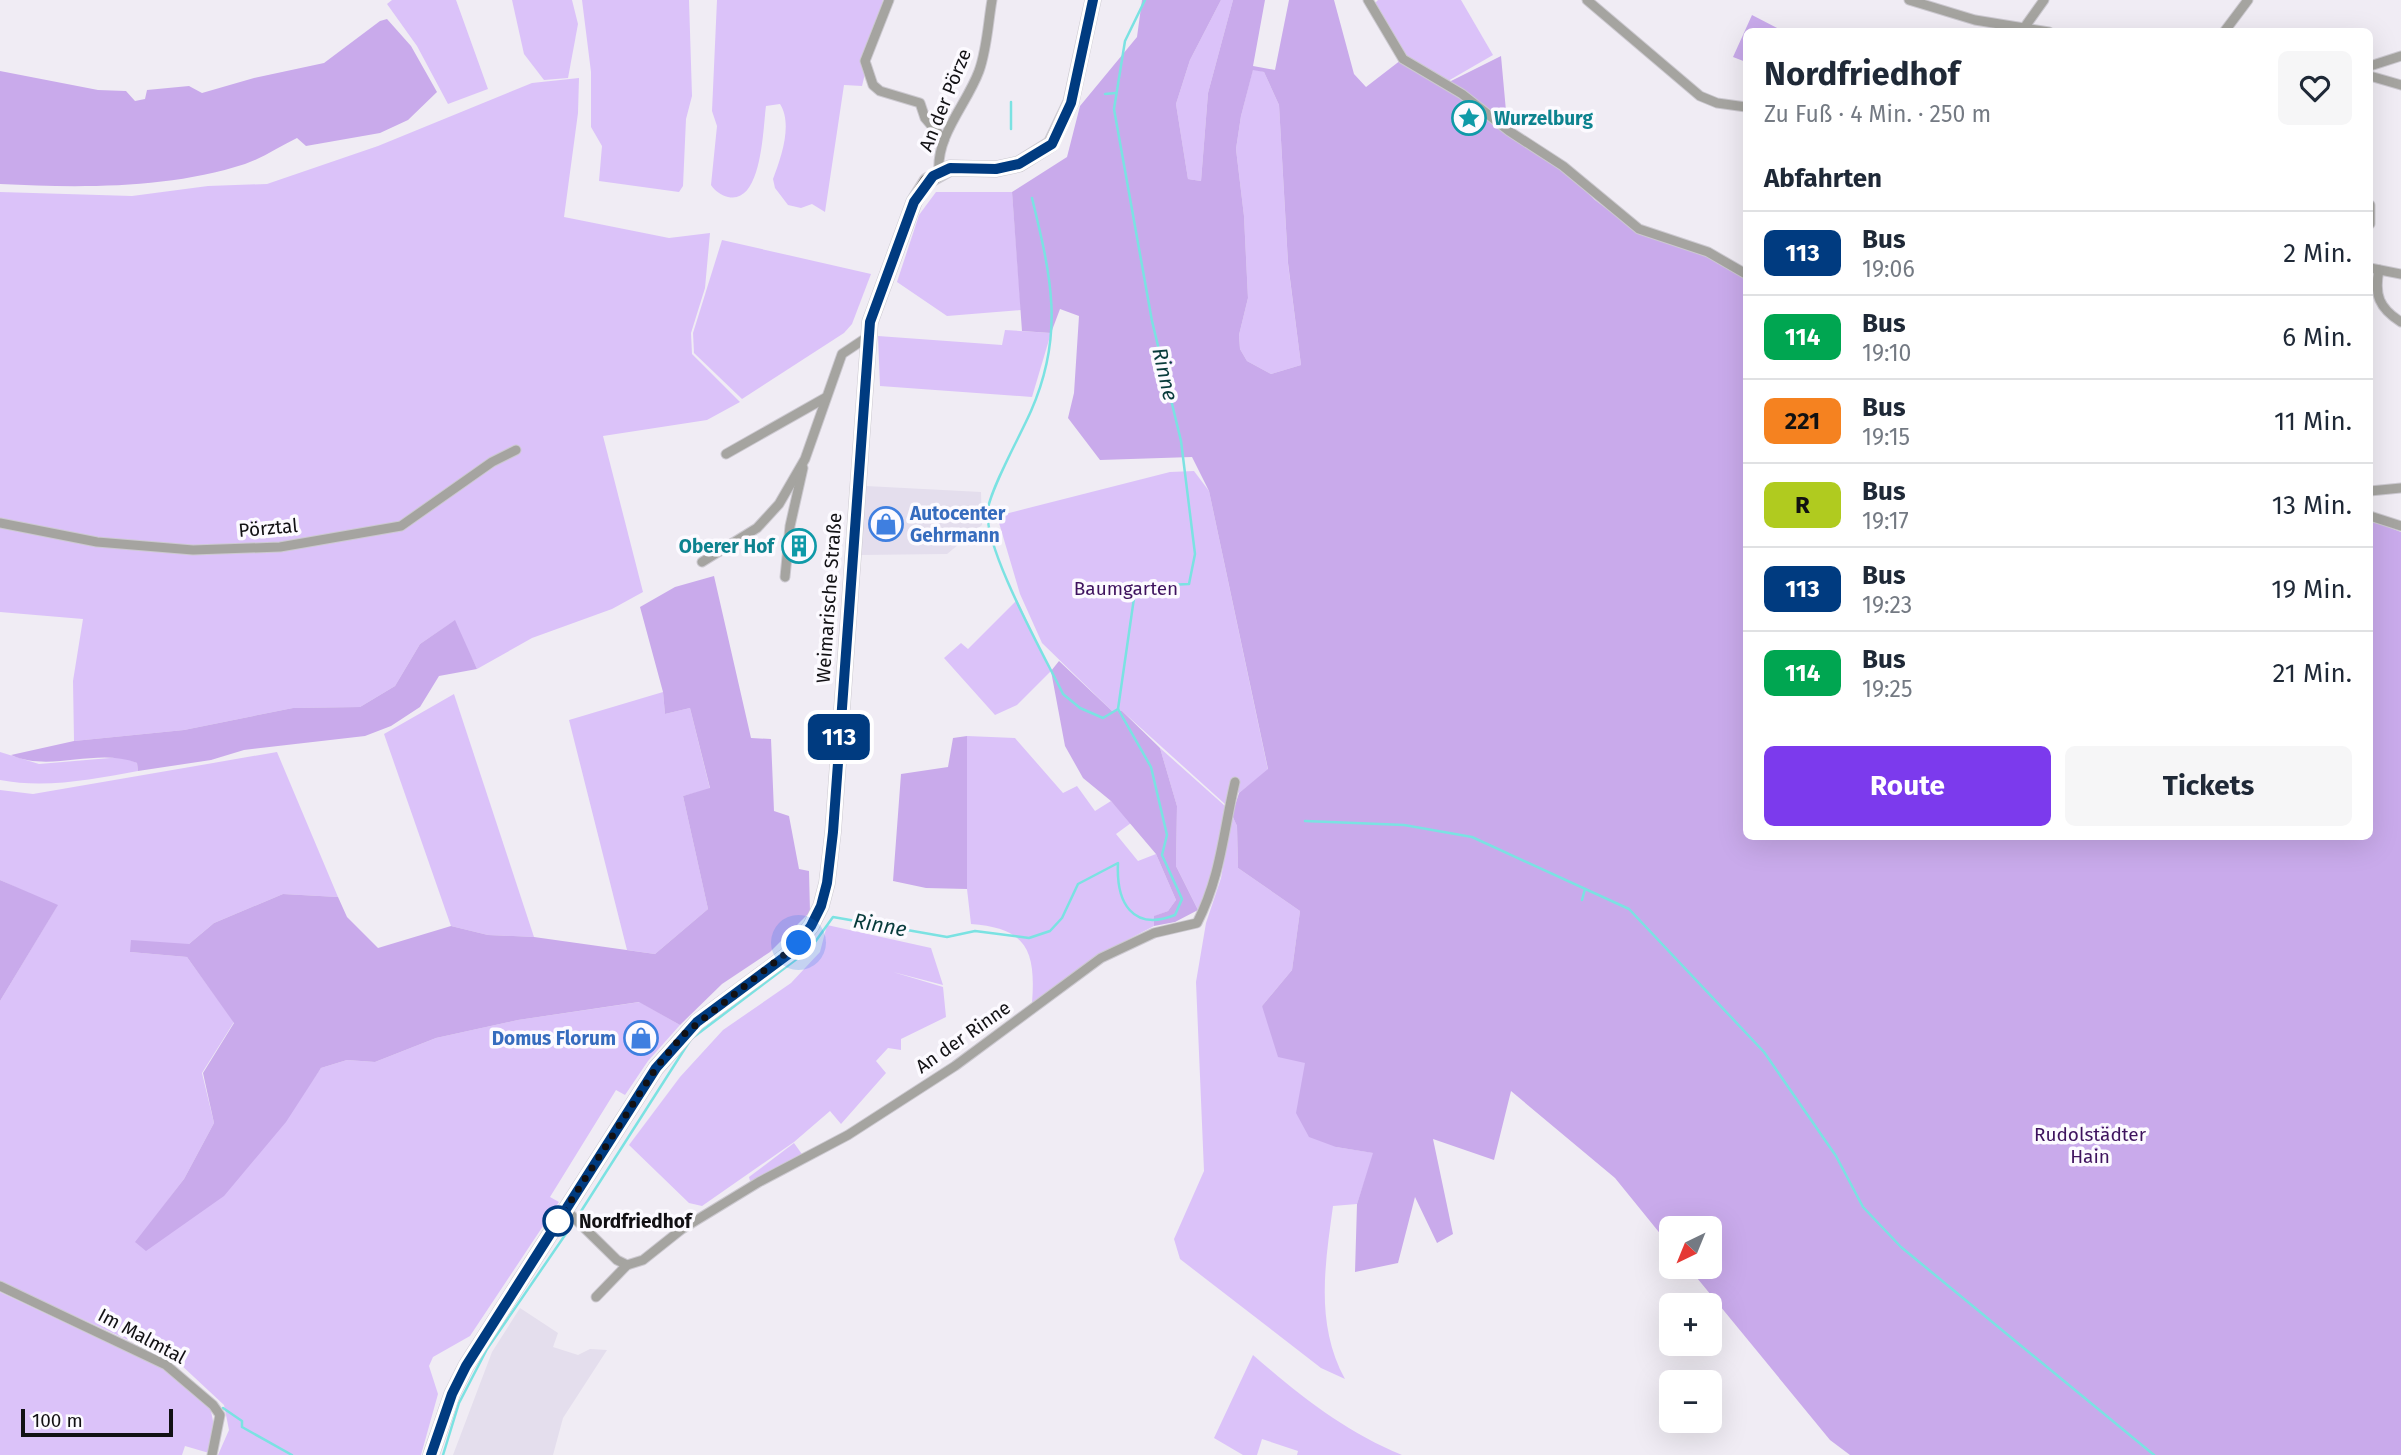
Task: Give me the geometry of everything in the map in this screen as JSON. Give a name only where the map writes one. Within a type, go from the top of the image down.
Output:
[{"type":"main road","points":[[939,172],[954,167],[1008,167],[1034,158],[1052,144],[1071,103],[1093,0]]},
{"type":"main road","name":"Weimarische Straße","points":[[431,1455],[452,1394],[466,1366],[573,1215],[656,1068],[683,1035],[733,994],[790,953],[811,926],[821,906],[833,832],[866,338],[914,202],[928,181],[939,172]]},
{"type":"street","points":[[889,0],[865,61],[870,79],[880,91],[920,103],[925,118],[944,140]]},
{"type":"street","name":"An der Pörze","points":[[939,172],[939,154],[944,140],[968,98],[980,68],[992,0]]},
{"type":"street","points":[[1368,0],[1403,59],[1462,94],[1509,131],[1563,166],[1639,229],[1708,252],[1743,272]]},
{"type":"street","points":[[1587,0],[1700,96],[1717,103],[1743,107]]},
{"type":"street","points":[[1909,0],[1930,3],[1975,20],[2024,28],[2044,0]]},
{"type":"street","points":[[2227,28],[2248,0]]},
{"type":"street","points":[[2373,65],[2401,56]]},
{"type":"street","points":[[2373,77],[2401,85]]},
{"type":"street","points":[[2401,274],[2374,269],[2379,301],[2386,312],[2401,321]]},
{"type":"street","points":[[785,577],[790,526],[805,460],[825,398],[842,354],[866,338]]},
{"type":"street","points":[[726,454],[825,398]]},
{"type":"street","name":"Pörztal","points":[[0,523],[97,542],[193,550],[279,547],[401,526],[482,469],[516,450]]},
{"type":"street","points":[[702,562],[757,528],[779,504],[805,460]]},
{"type":"street","points":[[2373,491],[2401,488]]},
{"type":"street","points":[[2373,517],[2401,526]]},
{"type":"street","name":"An der Rinne","points":[[596,1297],[627,1265],[643,1259],[682,1229],[759,1182],[859,1128],[955,1066],[1101,958],[1154,933],[1197,923],[1218,876],[1223,831],[1235,782]]},
{"type":"street","points":[[573,1215],[617,1260],[627,1265]]},
{"type":"street","name":"Im Malmtal","points":[[0,1286],[166,1364],[189,1382],[220,1415],[212,1455]]},
{"type":"shaded area","points":[[866,486],[981,492],[982,525],[947,554],[860,555]]},
{"type":"shaded area","points":[[520,1308],[558,1333],[553,1347],[578,1355],[590,1349],[607,1350],[563,1418],[553,1455],[453,1455],[492,1352]]},
{"type":"green space","points":[[392,0],[456,0],[488,89],[448,104],[417,46],[387,4]]},
{"type":"green space","points":[[512,0],[572,0],[578,24],[568,78],[544,80],[524,54]]},
{"type":"green space","points":[[582,0],[689,0],[692,96],[686,119],[683,186],[679,192],[599,181],[602,146],[591,127],[591,72]]},
{"type":"green space","points":[[717,0],[883,0],[862,86],[844,85],[825,212],[812,204],[801,208],[788,205],[775,188],[773,179],[786,131],[784,112],[780,104],[766,106],[759,163],[748,189],[739,196],[728,197],[711,185],[717,126],[712,111]]},
{"type":"green space","name":"Rudolstädter Hain","points":[[1142,0],[1221,0],[1190,60],[1176,104],[1188,179],[1201,181],[1208,93],[1233,0],[1265,0],[1253,66],[1275,70],[1289,0],[1334,0],[1354,74],[1366,87],[1401,60],[1443,85],[1501,56],[1508,133],[1562,168],[1595,200],[1638,232],[1718,260],[1743,277],[1743,840],[2373,840],[2373,521],[2401,532],[2401,1455],[1850,1455],[1830,1440],[1722,1308],[1722,1293],[1709,1293],[1698,1279],[1722,1279],[1722,1216],[1659,1216],[1659,1232],[1615,1178],[1511,1091],[1494,1160],[1433,1139],[1453,1234],[1437,1243],[1415,1197],[1398,1263],[1355,1272],[1357,1204],[1373,1153],[1336,1147],[1309,1137],[1296,1113],[1305,1063],[1278,1057],[1262,1006],[1292,970],[1300,911],[1238,868],[1237,826],[1232,815],[1239,793],[1268,769],[1209,491],[1192,457],[1100,460],[1068,418],[1074,393],[1079,316],[1060,309],[1051,333],[1022,331],[1012,192],[1067,157],[1080,106],[1137,37]],"holes":[[[1253,70],[1264,72],[1279,105],[1288,263],[1301,365],[1271,374],[1247,361],[1240,349],[1239,335],[1248,298],[1244,216],[1236,149]]]},
{"type":"green space","points":[[1221,0],[1233,0],[1208,93],[1201,181],[1188,179],[1176,104],[1190,60]]},
{"type":"green space","points":[[1378,0],[1461,0],[1493,55],[1448,81],[1407,59],[1375,3]]},
{"type":"green space","points":[[1752,15],[1777,28],[1746,28]]},
{"type":"green space","points":[[387,19],[411,46],[437,92],[408,120],[380,133],[306,146],[297,138],[245,164],[185,178],[123,185],[0,184],[0,71],[98,90],[126,91],[135,101],[145,99],[147,90],[189,86],[202,93],[254,78],[324,63],[380,21]]},
{"type":"green space","points":[[1743,35],[1743,61],[1733,57]]},
{"type":"green space","points":[[1253,69],[1264,72],[1279,105],[1288,264],[1301,365],[1271,374],[1247,361],[1240,349],[1239,335],[1248,298],[1244,216],[1236,149]]},
{"type":"green space","points":[[579,78],[578,113],[564,217],[669,238],[710,233],[705,288],[691,333],[692,354],[740,402],[707,420],[603,436],[643,592],[612,609],[532,638],[477,669],[454,621],[420,644],[395,686],[360,707],[293,708],[184,730],[74,741],[73,681],[83,619],[0,612],[0,192],[132,196],[208,186],[267,184],[378,146],[532,83]]},
{"type":"green space","points":[[936,192],[1012,192],[1021,310],[947,316],[897,282],[919,215]]},
{"type":"green space","points":[[722,240],[871,274],[852,324],[844,333],[742,399],[694,353],[693,333]]},
{"type":"green space","points":[[1005,330],[1051,333],[1032,397],[880,386],[878,336],[1002,345]]},
{"type":"green space","name":"Baumgarten","points":[[1194,471],[1209,491],[1268,770],[1239,793],[1229,788],[1225,804],[1122,711],[1112,711],[1042,643],[1020,594],[997,516],[1170,472]]},
{"type":"green space","points":[[714,576],[751,738],[771,739],[774,811],[789,816],[799,869],[809,871],[810,912],[770,952],[722,984],[680,1025],[639,1002],[518,1020],[436,1038],[375,1062],[347,1060],[321,1068],[286,1122],[224,1196],[146,1251],[135,1242],[184,1179],[214,1123],[203,1073],[234,1023],[187,957],[130,952],[131,940],[189,944],[214,923],[283,894],[338,897],[347,917],[378,948],[451,926],[488,935],[534,937],[655,954],[708,909],[683,796],[710,788],[690,708],[665,714],[663,692],[640,607],[675,587]]},
{"type":"green space","points":[[1017,600],[1051,671],[1017,705],[995,715],[944,658],[961,643],[968,649]]},
{"type":"green space","points":[[455,620],[477,669],[439,676],[420,707],[391,726],[365,736],[244,750],[211,760],[138,771],[137,763],[121,759],[90,758],[42,762],[11,755],[74,741],[184,730],[293,708],[360,707],[395,686],[420,644]]},
{"type":"green space","points":[[1059,661],[1112,711],[1122,711],[1160,748],[1177,806],[1176,866],[1198,910],[1175,922],[1154,926],[1154,916],[1168,911],[1176,900],[1156,854],[1111,801],[1083,778],[1065,746],[1051,671]]},
{"type":"green space","points":[[663,692],[665,714],[690,708],[710,789],[683,796],[708,909],[655,954],[627,950],[569,720]]},
{"type":"green space","points":[[454,694],[534,937],[488,935],[451,926],[384,734]]},
{"type":"green space","points":[[967,736],[1015,738],[1063,793],[1077,786],[1095,811],[1111,801],[1131,823],[1116,834],[1138,861],[1156,854],[1176,900],[1168,911],[1155,916],[1154,926],[1100,954],[1032,1003],[1032,969],[1024,946],[1016,937],[1005,931],[971,924],[967,889]]},
{"type":"green space","points":[[967,736],[967,889],[926,888],[893,881],[901,774],[948,767],[953,738]]},
{"type":"green space","points":[[1160,748],[1225,806],[1213,875],[1198,910],[1176,866],[1177,806]]},
{"type":"green space","points":[[0,752],[39,764],[122,757],[137,763],[138,771],[69,782],[17,783],[0,780]]},
{"type":"green space","points":[[277,752],[338,897],[283,894],[214,923],[189,944],[130,952],[187,957],[234,1022],[202,1073],[214,1123],[184,1179],[136,1242],[146,1250],[305,1091],[321,1068],[347,1060],[375,1062],[436,1038],[518,1020],[640,1002],[680,1025],[648,1061],[625,1095],[616,1090],[550,1197],[559,1202],[470,1336],[433,1357],[429,1366],[438,1394],[421,1455],[218,1455],[229,1430],[224,1405],[179,1363],[0,1282],[0,1001],[57,906],[0,880],[0,790],[33,794]]},
{"type":"green space","points":[[1232,815],[1237,826],[1238,868],[1300,911],[1292,970],[1262,1006],[1305,1063],[1336,1147],[1374,1153],[1357,1204],[1333,1206],[1330,1228],[1325,1272],[1326,1316],[1329,1337],[1345,1379],[1321,1368],[1180,1259],[1174,1239],[1204,1171],[1196,982],[1206,923],[1221,878]]},
{"type":"green space","points":[[0,880],[58,905],[0,1001]]},
{"type":"green space","points":[[827,925],[931,948],[943,985],[893,972],[943,987],[946,1017],[901,1039],[901,1050],[888,1048],[876,1061],[886,1073],[841,1124],[830,1111],[794,1142],[702,1206],[689,1203],[629,1145],[680,1077],[723,1030],[791,983],[820,952]]},
{"type":"green space","points":[[794,1143],[804,1157],[750,1181],[749,1177]]},
{"type":"green space","points":[[0,1292],[163,1369],[210,1406],[214,1426],[209,1453],[185,1446],[182,1455],[0,1455]]},
{"type":"green space","points":[[1253,1355],[1342,1424],[1402,1455],[1297,1455],[1298,1451],[1262,1439],[1257,1455],[1243,1455],[1214,1438]]},
{"type":"waterway","name":"Rinne","points":[[578,1216],[691,1039],[810,949],[833,917],[947,937],[975,931],[1029,938],[1050,931],[1062,918],[1078,884],[1118,863],[1120,890],[1130,910],[1148,920],[1175,915],[1182,899],[1162,855],[1167,835],[1151,767],[1118,709],[1134,598],[1147,586],[1189,584],[1195,554],[1181,441],[1152,321],[1114,109],[1125,41],[1145,0]]},
{"type":"waterway","points":[[1105,94],[1116,93]]},
{"type":"waterway","name":"Rinne","points":[[1011,102],[1011,129]]},
{"type":"waterway","name":"Rinne","points":[[1032,198],[1049,279],[1051,330],[1048,356],[1042,383],[1031,411],[991,498],[988,525],[1004,573],[1063,694],[1080,708],[1103,718],[1118,709]]},
{"type":"waterway","points":[[1305,821],[1404,825],[1472,837],[1629,909],[1764,1052],[1836,1156],[1863,1207],[1901,1247],[2154,1455]]},
{"type":"waterway","points":[[1582,900],[1585,889]]},
{"type":"waterway","name":"Rinne","points":[[443,1455],[459,1403],[487,1349],[574,1222]]},
{"type":"waterway","points":[[223,1408],[242,1421],[242,1427],[292,1455]]},
{"type":"bus line","name":"113","points":[[431,1455],[452,1394],[466,1366],[656,1068],[697,1022],[790,953],[811,926],[821,906],[827,883],[833,832],[866,338],[870,322],[914,202],[933,176],[954,167],[996,169],[1019,164],[1034,158],[1052,144],[1071,103],[1093,0]]},
{"type":"place","name":"Wurzelburg","points":[[1469,118]]},
{"type":"place","name":"Autocenter Gehrmann","points":[[886,524]]},
{"type":"place","name":"Oberer Hof","points":[[799,546]]},
{"type":"place","name":"Domus Florum","points":[[641,1038]]},
{"type":"place","name":"Nordfriedhof","points":[[558,1221]]},
{"type":"route","points":[[558,1221],[656,1068],[683,1035],[733,994],[780,961],[799,943]]}]
